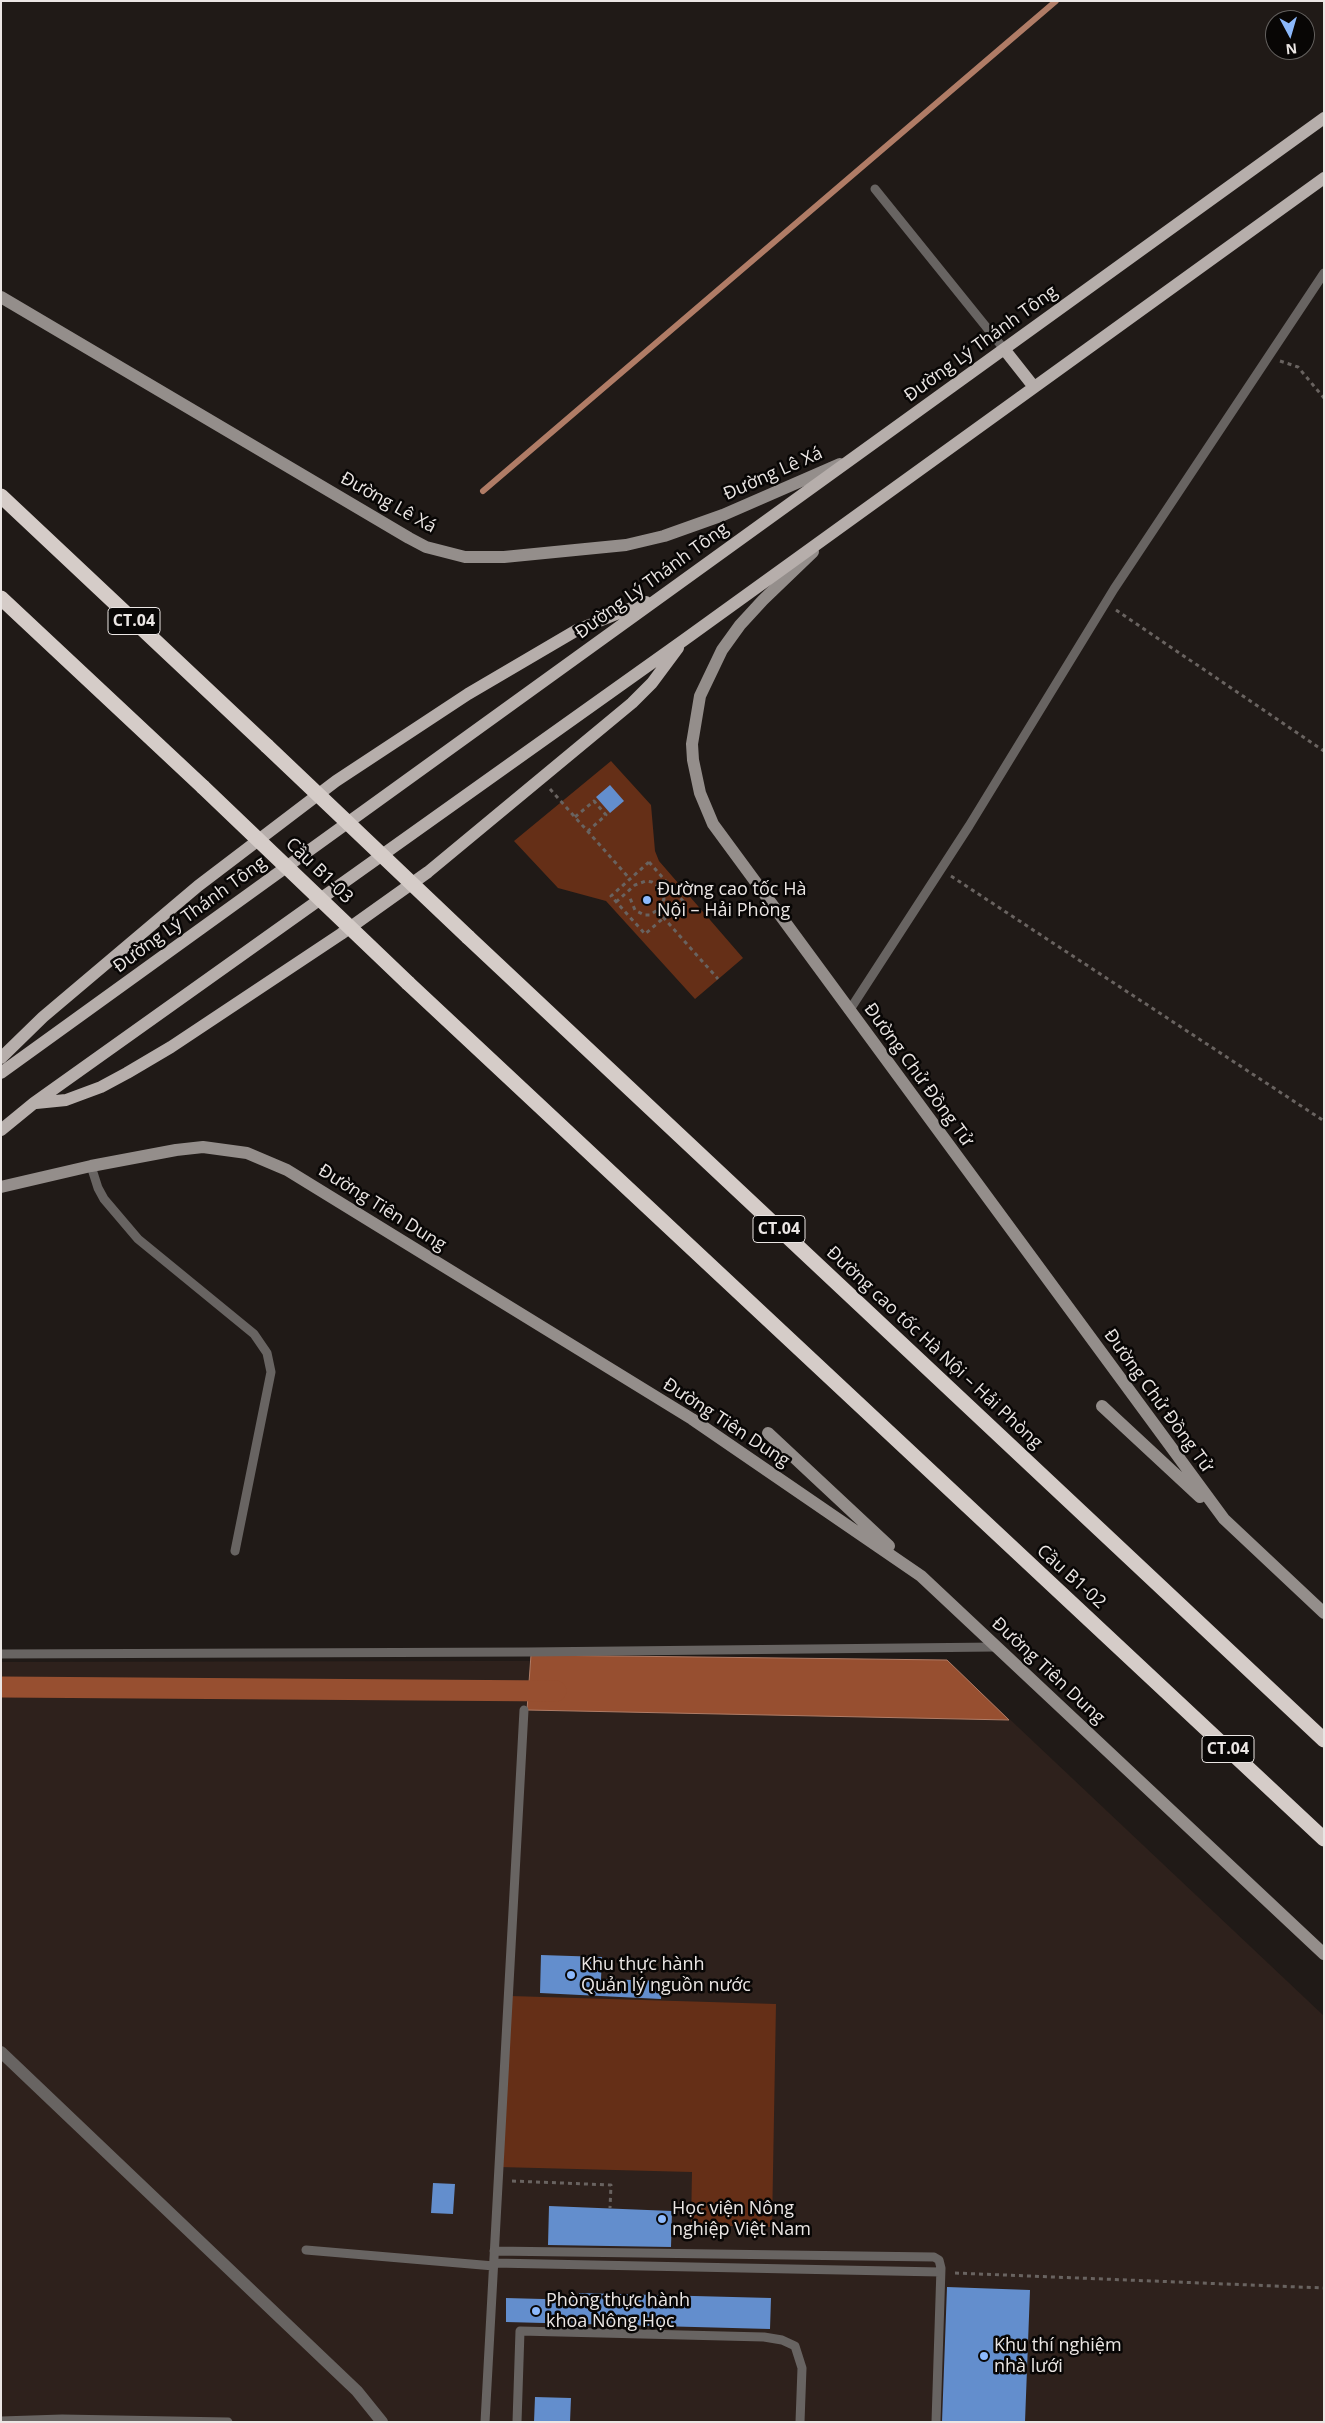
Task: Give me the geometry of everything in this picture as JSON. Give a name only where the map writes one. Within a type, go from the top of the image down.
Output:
[{"type":"highway","name":"Đường cao tốc Hà Nội – Hải Phòng","points":[[1,496],[1324,1740]]},
{"type":"highway","name":"Cầu B1-03","points":[[1,598],[985,1524]]},
{"type":"highway","name":"Cầu B1-02","points":[[985,1524],[1132,1658],[1324,1839]]},
{"type":"main road","name":"Đường Lý Thánh Tông","points":[[1,1073],[1324,118]]},
{"type":"main road","points":[[1,1130],[34,1103],[684,640],[1324,178]]},
{"type":"main road","name":"Đường Lê Xá","points":[[1,296],[409,538],[426,547],[465,557],[504,557],[589,549],[626,545],[664,536],[723,515],[852,459]]},
{"type":"main road","points":[[1004,349],[1034,387]]},
{"type":"main road","name":"Đường Chử Đồng Tử","points":[[838,528],[763,600],[722,650],[700,696],[692,744],[698,784],[713,824],[1224,1519],[1324,1613]]},
{"type":"main road","points":[[1,1058],[43,1017],[190,892],[336,781],[468,694],[577,630],[658,599]]},
{"type":"main road","points":[[34,1103],[66,1100],[101,1087],[172,1047],[412,883],[498,816],[632,703],[652,683],[684,640]]},
{"type":"main road","name":"Đường Tiên Dung","points":[[1,1187],[91,1166],[176,1150],[203,1147],[233,1150],[275,1163],[692,1419],[921,1576],[1324,1954]]},
{"type":"main road","points":[[1102,1406],[1224,1519]]},
{"type":"main road","points":[[768,1434],[921,1576]]},
{"type":"street","points":[[1,2052],[357,2391],[382,2422]]},
{"type":"lane","points":[[875,189],[1004,349]]},
{"type":"lane","points":[[849,1011],[940,869],[1105,603],[1324,273]]},
{"type":"lane","points":[[91,1166],[98,1188],[104,1199],[138,1239],[254,1334],[266,1353],[271,1372],[235,1551]]},
{"type":"lane","points":[[1,1654],[518,1652],[996,1646]]},
{"type":"lane","points":[[485,2422],[524,1710]]},
{"type":"lane","points":[[306,2250],[494,2264],[940,2272]]},
{"type":"lane","points":[[494,2251],[918,2256],[936,2258],[940,2272],[936,2422]]},
{"type":"lane","points":[[517,2422],[520,2331],[764,2337],[782,2340],[795,2346],[802,2368],[800,2422]]},
{"type":"lane","points":[[1,2421],[62,2419],[228,2422]]},
{"type":"path","points":[[1268,356],[1298,367],[1324,398]]},
{"type":"path","points":[[1105,603],[1324,751]]},
{"type":"path","points":[[548,787],[630,879]]},
{"type":"path","points":[[575,817],[594,800],[606,815],[588,831]]},
{"type":"path","points":[[649,862],[682,901],[645,934],[616,902],[611,896],[649,862]]},
{"type":"path","points":[[940,869],[1324,1121]]},
{"type":"path","points":[[616,902],[635,885],[646,881],[652,882],[661,888],[664,899],[660,910],[650,915],[644,915],[635,910],[630,898]]},
{"type":"path","points":[[663,917],[718,979]]},
{"type":"path","points":[[498,2180],[611,2185],[610,2208]]},
{"type":"path","points":[[940,2272],[1324,2288]]},
{"type":"shaded area","points":[[611,761],[651,805],[655,851],[659,861],[743,958],[695,999],[606,901],[558,888],[514,841]]},
{"type":"shaded area","points":[[531,1655],[947,1660],[1009,1720],[527,1710]]},
{"type":"shaded area","name":"Học viện Nông nghiệp Việt Nam","points":[[947,1660],[1324,2016],[1324,2422],[1,2422],[1,1662]]},
{"type":"shaded area","points":[[510,1996],[776,2004],[772,2227],[691,2225],[692,2172],[499,2167]]},
{"type":"building","points":[[610,785],[624,801],[610,813],[596,797]]},
{"type":"building","name":"Khu thực hành Quản lý nguồn nước","points":[[541,1955],[602,1957],[601,1979],[662,1981],[661,1999],[540,1993]]},
{"type":"building","points":[[433,2183],[455,2184],[453,2214],[431,2213]]},
{"type":"building","points":[[549,2206],[672,2211],[671,2247],[548,2245]]},
{"type":"building","name":"Khu thí nghiệm nhà lưới","points":[[947,2287],[1030,2290],[1025,2422],[942,2422]]},
{"type":"building","points":[[579,2293],[771,2298],[770,2329],[506,2322],[506,2298],[579,2300]]},
{"type":"building","points":[[535,2397],[571,2398],[570,2422],[534,2422]]},
{"type":"waterway","points":[[483,491],[1056,1]]},
{"type":"waterway","points":[[1,1687],[556,1691]]},
{"type":"place","name":"Đường cao tốc Hà Nội – Hải Phòng","points":[[647,900]]},
{"type":"place","name":"Khu thực hành Quản lý nguồn nước","points":[[571,1975]]},
{"type":"place","name":"Học viện Nông nghiệp Việt Nam","points":[[662,2219]]},
{"type":"place","name":"Phòng thực hành khoa Nông Học","points":[[536,2311]]},
{"type":"place","name":"Khu thí nghiệm nhà lưới","points":[[984,2356]]}]
